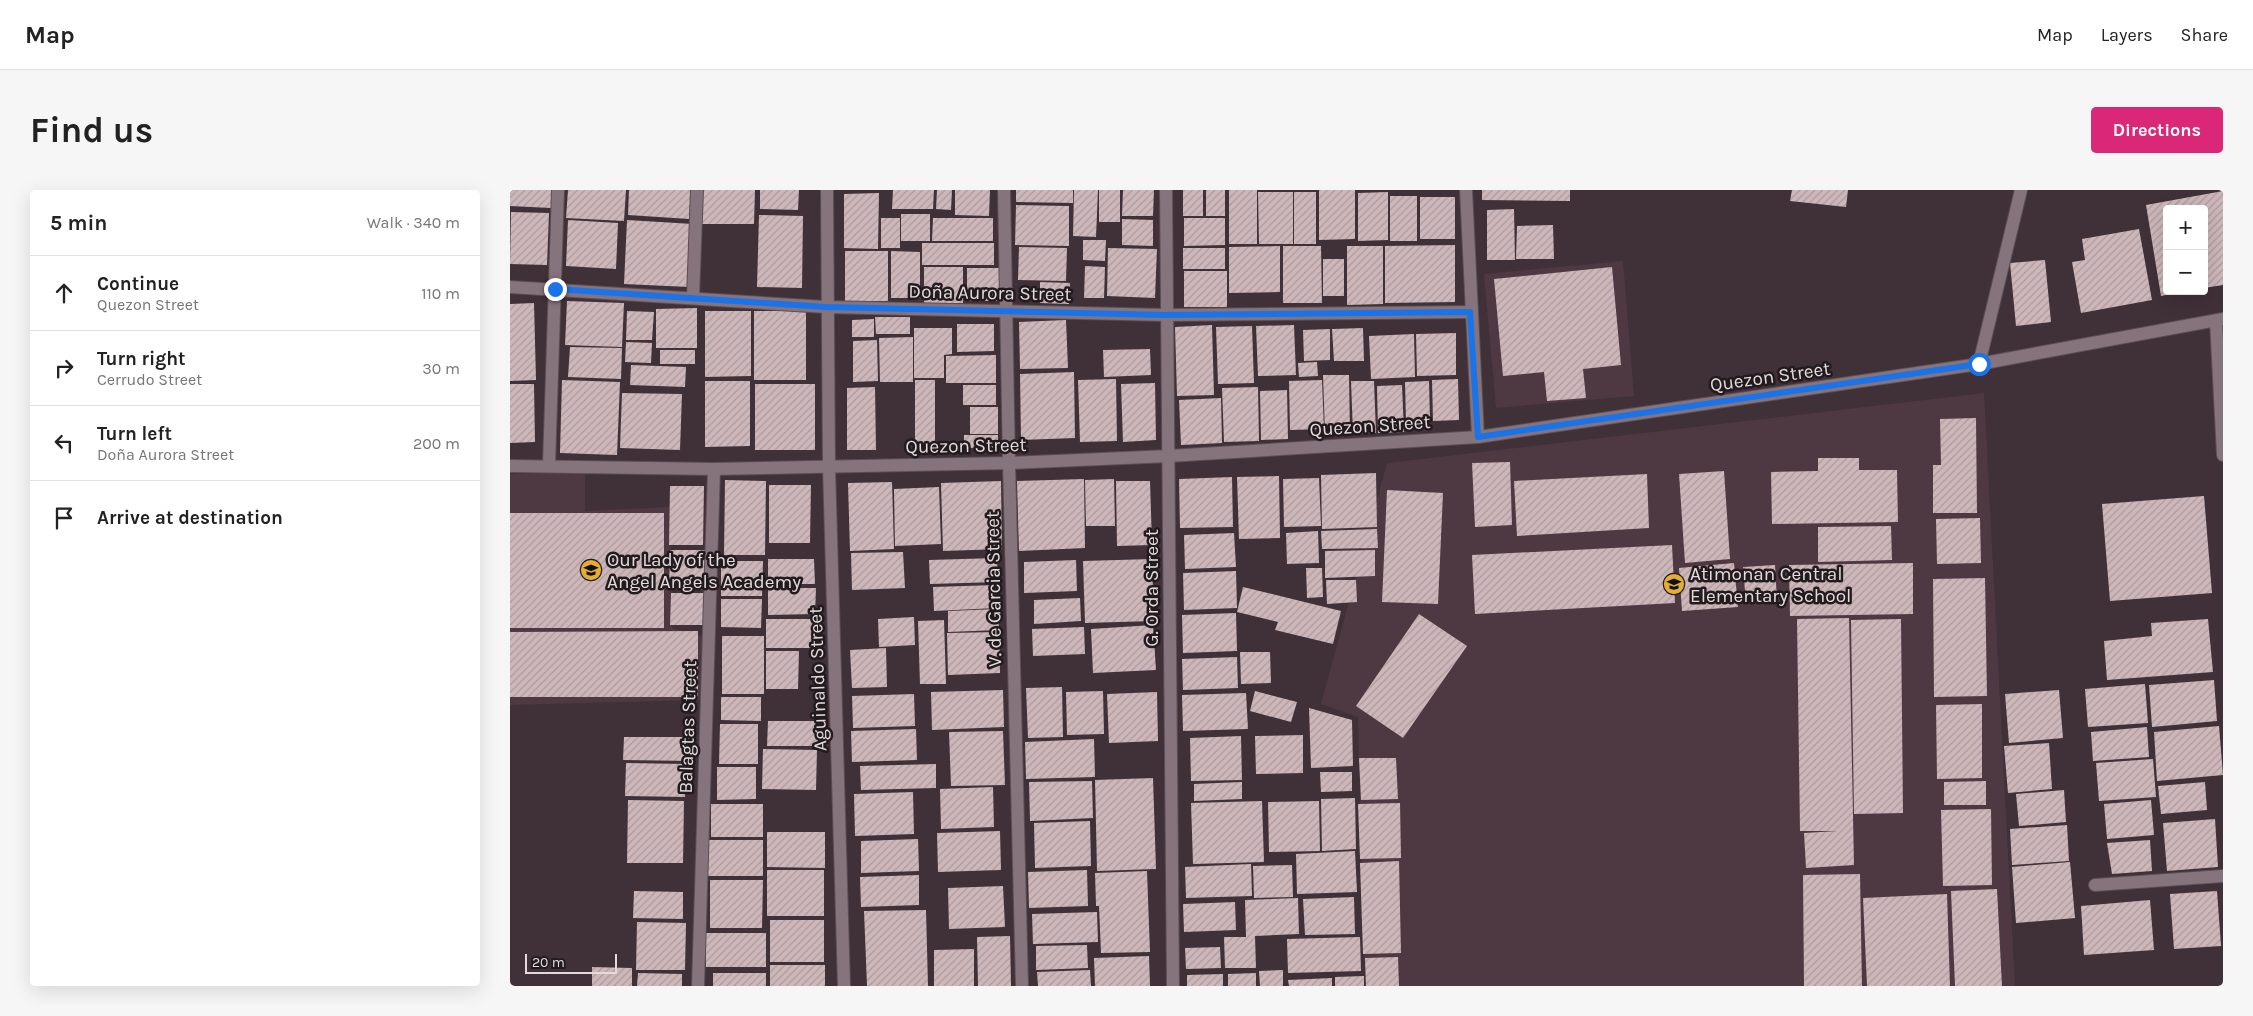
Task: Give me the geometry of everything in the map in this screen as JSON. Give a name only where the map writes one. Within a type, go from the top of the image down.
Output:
[{"type":"street","points":[[549,465],[558,190]]},
{"type":"street","points":[[693,298],[697,190]]},
{"type":"street","name":"Aguinaldo Street","points":[[827,190],[826,307],[829,467],[844,986]]},
{"type":"street","name":"V. de Garcia Street","points":[[1004,190],[1008,463],[1022,986]]},
{"type":"street","name":"G. Orda Street","points":[[1166,190],[1165,315],[1169,456],[1173,986]]},
{"type":"street","points":[[1466,190],[1470,312],[1478,437]]},
{"type":"street","points":[[1979,364],[2021,190]]},
{"type":"street","name":"Doña Aurora Street","points":[[510,287],[826,307],[1165,315],[1470,312]]},
{"type":"street","points":[[2220,320],[2223,455]]},
{"type":"street","name":"Quezon Street","points":[[510,466],[549,465],[714,469],[1008,463],[1169,456],[1478,437],[1979,364],[2220,320]]},
{"type":"street","name":"Balagtas Street","points":[[698,986],[714,469]]},
{"type":"street","points":[[2095,885],[2223,876]]},
{"type":"shaded area","points":[[1623,261],[1634,396],[1496,408],[1484,274]]},
{"type":"shaded area","name":"Atimonan Central Elementary School","points":[[1984,393],[2015,986],[1365,986],[1358,717],[1321,704],[1387,463]]},
{"type":"shaded area","name":"Our Lady of the Angel Angels Academy","points":[[585,473],[585,511],[670,507],[672,628],[702,636],[703,700],[510,705],[510,474]]},
{"type":"building","points":[[510,190],[552,190],[551,208],[510,206]]},
{"type":"building","points":[[568,190],[626,190],[624,221],[566,218]]},
{"type":"building","points":[[629,190],[691,190],[689,219],[628,215]]},
{"type":"building","points":[[701,190],[755,190],[754,224],[701,224]]},
{"type":"building","points":[[760,190],[799,190],[798,210],[760,209]]},
{"type":"building","points":[[893,190],[934,190],[933,209],[892,209]]},
{"type":"building","points":[[937,190],[952,190],[951,210],[936,209]]},
{"type":"building","points":[[955,190],[990,190],[989,216],[955,215]]},
{"type":"building","points":[[1016,190],[1073,190],[1073,203],[1016,202]]},
{"type":"building","points":[[1074,190],[1098,190],[1096,237],[1073,236]]},
{"type":"building","points":[[1099,190],[1120,190],[1120,222],[1099,222]]},
{"type":"building","points":[[1123,190],[1154,190],[1153,216],[1122,216]]},
{"type":"building","points":[[1183,190],[1203,190],[1203,216],[1183,216]]},
{"type":"building","points":[[1206,190],[1225,190],[1225,216],[1206,216]]},
{"type":"building","points":[[1229,190],[1257,190],[1257,244],[1229,244]]},
{"type":"building","points":[[1319,190],[1355,190],[1355,239],[1319,240]]},
{"type":"building","points":[[1482,190],[1570,190],[1570,201],[1482,200]]},
{"type":"building","points":[[1792,190],[1848,190],[1846,207],[1790,201]]},
{"type":"building","points":[[2223,191],[2223,285],[2208,287],[2208,205],[2163,205],[2163,295],[2166,295],[2161,296],[2146,205]]},
{"type":"building","points":[[1258,192],[1293,192],[1293,244],[1259,244]]},
{"type":"building","points":[[1294,192],[1316,192],[1316,244],[1294,244]]},
{"type":"building","points":[[1388,192],[1388,240],[1358,241],[1358,193]]},
{"type":"building","points":[[879,193],[878,249],[844,248],[844,194]]},
{"type":"building","points":[[1390,196],[1417,196],[1417,241],[1390,241]]},
{"type":"building","points":[[1420,197],[1455,197],[1455,239],[1420,239]]},
{"type":"building","points":[[1016,205],[1069,206],[1069,246],[1015,245]]},
{"type":"building","points":[[1514,209],[1515,260],[1487,260],[1487,210]]},
{"type":"building","points":[[511,212],[549,213],[547,265],[510,264]]},
{"type":"building","points":[[901,214],[930,214],[930,241],[901,241]]},
{"type":"building","points":[[759,215],[803,216],[802,288],[757,287]]},
{"type":"building","points":[[881,218],[900,218],[900,248],[881,248]]},
{"type":"building","points":[[933,218],[993,218],[993,241],[932,241]]},
{"type":"building","points":[[1184,218],[1225,218],[1225,245],[1184,246]]},
{"type":"building","points":[[1122,219],[1153,220],[1153,246],[1122,245]]},
{"type":"building","points":[[568,220],[618,223],[616,269],[566,266]]},
{"type":"building","points":[[627,220],[693,224],[689,287],[624,284]]},
{"type":"building","points":[[1553,225],[1554,259],[1516,259],[1517,226]]},
{"type":"building","points":[[2139,229],[2152,300],[2081,313],[2072,262],[2085,260],[2082,239]]},
{"type":"building","points":[[1083,240],[1106,240],[1105,261],[1083,260]]},
{"type":"building","points":[[922,243],[994,243],[994,265],[922,265]]},
{"type":"building","points":[[1455,245],[1455,302],[1385,303],[1385,246]]},
{"type":"building","points":[[1280,246],[1280,292],[1229,293],[1229,247]]},
{"type":"building","points":[[1283,246],[1321,246],[1322,303],[1283,303]]},
{"type":"building","points":[[1347,246],[1383,246],[1383,304],[1347,305]]},
{"type":"building","points":[[1019,247],[1067,248],[1066,281],[1018,280]]},
{"type":"building","points":[[1108,248],[1157,249],[1155,298],[1107,296]]},
{"type":"building","points":[[1183,248],[1225,248],[1225,269],[1183,269]]},
{"type":"building","points":[[845,251],[888,251],[888,301],[845,301]]},
{"type":"building","points":[[891,251],[920,252],[920,298],[891,298]]},
{"type":"building","points":[[1323,259],[1344,259],[1344,296],[1323,296]]},
{"type":"building","points":[[2045,260],[2051,322],[2016,326],[2010,263]]},
{"type":"building","points":[[1085,266],[1105,267],[1104,298],[1084,298]]},
{"type":"building","points":[[924,267],[963,267],[963,303],[924,303]]},
{"type":"building","points":[[1612,267],[1621,365],[1583,369],[1586,398],[1547,401],[1544,372],[1503,376],[1494,279]]},
{"type":"building","points":[[967,268],[999,268],[999,301],[967,301]]},
{"type":"building","points":[[1184,271],[1227,271],[1227,307],[1184,307]]},
{"type":"building","points":[[1040,282],[1070,283],[1069,304],[1040,303]]},
{"type":"building","points":[[567,301],[624,303],[622,347],[565,345]]},
{"type":"building","points":[[534,303],[536,380],[510,381],[510,304]]},
{"type":"building","points":[[697,308],[697,348],[656,348],[656,309]]},
{"type":"building","points":[[627,311],[654,312],[652,340],[626,340]]},
{"type":"building","points":[[705,311],[751,311],[751,376],[705,377]]},
{"type":"building","points":[[754,311],[806,311],[806,380],[754,380]]},
{"type":"building","points":[[875,317],[910,317],[910,334],[876,334]]},
{"type":"building","points":[[874,319],[874,337],[852,337],[852,320]]},
{"type":"building","points":[[1066,320],[1068,368],[1020,369],[1019,322]]},
{"type":"building","points":[[957,324],[994,324],[994,351],[957,352]]},
{"type":"building","points":[[1212,325],[1214,395],[1177,396],[1175,327]]},
{"type":"building","points":[[1294,325],[1296,375],[1258,376],[1256,326]]},
{"type":"building","points":[[1252,326],[1254,383],[1218,384],[1216,327]]},
{"type":"building","points":[[914,328],[952,328],[952,354],[944,355],[944,378],[914,378]]},
{"type":"building","points":[[1363,328],[1364,361],[1334,361],[1332,329]]},
{"type":"building","points":[[1330,329],[1330,360],[1304,361],[1303,330]]},
{"type":"building","points":[[1456,333],[1456,375],[1417,376],[1416,334]]},
{"type":"building","points":[[1414,334],[1415,377],[1371,379],[1369,336]]},
{"type":"building","points":[[913,337],[913,382],[880,382],[879,338]]},
{"type":"building","points":[[877,340],[878,381],[853,382],[853,341]]},
{"type":"building","points":[[626,342],[652,343],[651,363],[625,362]]},
{"type":"building","points":[[570,347],[622,348],[621,379],[568,377]]},
{"type":"building","points":[[1150,349],[1151,375],[1104,377],[1103,350]]},
{"type":"building","points":[[660,350],[695,350],[695,364],[660,364]]},
{"type":"building","points":[[996,355],[996,383],[946,383],[946,356]]},
{"type":"building","points":[[1317,362],[1318,376],[1299,377],[1298,363]]},
{"type":"building","points":[[631,365],[686,367],[685,387],[630,385]]},
{"type":"building","points":[[1074,372],[1075,438],[1021,440],[1020,374]]},
{"type":"building","points":[[1323,375],[1349,375],[1350,434],[1325,434]]},
{"type":"building","points":[[1116,379],[1117,441],[1080,442],[1078,380]]},
{"type":"building","points":[[1458,379],[1459,420],[1433,421],[1432,380]]},
{"type":"building","points":[[562,380],[620,382],[617,455],[560,453]]},
{"type":"building","points":[[915,380],[935,380],[935,445],[915,446]]},
{"type":"building","points":[[1322,380],[1324,429],[1290,430],[1289,381]]},
{"type":"building","points":[[705,381],[750,381],[750,446],[705,447]]},
{"type":"building","points":[[1351,381],[1374,381],[1376,433],[1353,434]]},
{"type":"building","points":[[1429,381],[1430,421],[1406,422],[1405,382]]},
{"type":"building","points":[[1155,383],[1156,440],[1123,442],[1121,384]]},
{"type":"building","points":[[510,384],[534,384],[535,442],[510,443]]},
{"type":"building","points":[[755,384],[815,384],[815,450],[755,450]]},
{"type":"building","points":[[963,385],[996,385],[996,405],[963,405]]},
{"type":"building","points":[[1402,385],[1404,432],[1378,433],[1377,386]]},
{"type":"building","points":[[875,387],[876,450],[847,450],[847,388]]},
{"type":"building","points":[[1258,387],[1259,441],[1224,442],[1222,388]]},
{"type":"building","points":[[1287,390],[1288,439],[1261,440],[1260,391]]},
{"type":"building","points":[[622,393],[682,394],[680,450],[620,448]]},
{"type":"building","points":[[1221,398],[1222,443],[1181,445],[1179,400]]},
{"type":"building","points":[[970,407],[998,407],[998,434],[970,434]]},
{"type":"building","points":[[1976,418],[1977,513],[1933,513],[1933,465],[1941,465],[1940,419]]},
{"type":"building","points":[[964,435],[998,435],[998,448],[964,448]]},
{"type":"building","points":[[1818,458],[1859,458],[1859,470],[1897,470],[1898,522],[1772,524],[1771,472],[1818,471]]},
{"type":"building","points":[[1510,462],[1512,525],[1475,527],[1472,463]]},
{"type":"building","points":[[1724,471],[1730,559],[1685,563],[1679,474]]},
{"type":"building","points":[[1376,473],[1377,527],[1322,529],[1321,475]]},
{"type":"building","points":[[1647,474],[1649,528],[1517,536],[1514,481]]},
{"type":"building","points":[[1279,476],[1280,538],[1239,539],[1237,477]]},
{"type":"building","points":[[1232,477],[1233,527],[1180,528],[1179,479]]},
{"type":"building","points":[[1319,478],[1321,526],[1284,527],[1283,479]]},
{"type":"building","points":[[1084,479],[1085,548],[1019,551],[1017,481]]},
{"type":"building","points":[[1114,479],[1115,526],[1086,526],[1085,480]]},
{"type":"building","points":[[725,480],[766,481],[765,555],[724,555]]},
{"type":"building","points":[[1001,481],[1002,549],[943,551],[941,483]]},
{"type":"building","points":[[1116,481],[1150,481],[1152,545],[1117,546]]},
{"type":"building","points":[[892,482],[894,549],[850,551],[848,483]]},
{"type":"building","points":[[769,485],[811,485],[810,543],[769,543]]},
{"type":"building","points":[[670,486],[704,486],[703,545],[669,545]]},
{"type":"building","points":[[939,487],[941,544],[895,546],[894,489]]},
{"type":"building","points":[[1387,490],[1443,493],[1438,604],[1382,602]]},
{"type":"building","points":[[2204,496],[2212,593],[2110,601],[2102,504]]},
{"type":"building","points":[[510,513],[664,513],[664,628],[510,628]]},
{"type":"building","points":[[1980,518],[1981,563],[1937,564],[1936,519]]},
{"type":"building","points":[[1891,526],[1892,560],[1818,562],[1818,527]]},
{"type":"building","points":[[1377,529],[1378,548],[1322,549],[1321,531]]},
{"type":"building","points":[[1318,531],[1319,563],[1287,564],[1286,533]]},
{"type":"building","points":[[1234,533],[1236,567],[1185,569],[1184,535]]},
{"type":"building","points":[[1672,545],[1675,603],[1475,614],[1472,555]]},
{"type":"building","points":[[670,550],[707,550],[706,590],[669,589]]},
{"type":"building","points":[[1375,550],[1375,576],[1325,578],[1325,551]]},
{"type":"building","points":[[903,552],[905,588],[852,590],[851,553]]},
{"type":"building","points":[[997,558],[998,582],[930,584],[929,560]]},
{"type":"building","points":[[768,559],[814,559],[815,584],[768,584]]},
{"type":"building","points":[[1152,559],[1154,621],[1085,623],[1083,561]]},
{"type":"building","points":[[1076,560],[1077,591],[1024,593],[1024,562]]},
{"type":"building","points":[[721,561],[763,561],[762,596],[721,596]]},
{"type":"building","points":[[1734,563],[1738,607],[1682,611],[1679,568]]},
{"type":"building","points":[[1913,563],[1913,614],[1790,616],[1789,565]]},
{"type":"building","points":[[1775,565],[1777,600],[1746,603],[1743,567]]},
{"type":"building","points":[[1306,568],[1322,568],[1323,597],[1307,598]]},
{"type":"building","points":[[1236,571],[1237,608],[1184,610],[1183,573]]},
{"type":"building","points":[[1985,578],[1987,696],[1934,697],[1933,579]]},
{"type":"building","points":[[1326,580],[1356,580],[1357,602],[1327,604]]},
{"type":"building","points":[[996,585],[997,608],[934,611],[933,587]]},
{"type":"building","points":[[1243,587],[1341,611],[1333,644],[1275,630],[1278,622],[1237,612]]},
{"type":"building","points":[[768,588],[816,588],[815,614],[768,615]]},
{"type":"building","points":[[671,593],[704,593],[704,625],[670,625]]},
{"type":"building","points":[[1080,598],[1081,621],[1034,624],[1034,600]]},
{"type":"building","points":[[721,599],[762,599],[761,628],[721,627]]},
{"type":"building","points":[[998,609],[999,630],[948,632],[948,611]]},
{"type":"building","points":[[1236,613],[1237,651],[1183,653],[1182,615]]},
{"type":"building","points":[[1419,614],[1467,646],[1403,738],[1356,706]]},
{"type":"building","points":[[914,617],[915,645],[879,647],[878,619]]},
{"type":"building","points":[[1849,618],[1854,865],[1806,868],[1804,833],[1838,831],[1800,831],[1797,619]]},
{"type":"building","points":[[766,619],[817,619],[817,648],[766,648]]},
{"type":"building","points":[[1901,619],[1903,813],[1854,814],[1851,620]]},
{"type":"building","points":[[2208,619],[2213,672],[2107,680],[2104,641],[2152,636],[2151,623]]},
{"type":"building","points":[[944,620],[946,684],[920,684],[918,621]]},
{"type":"building","points":[[1153,625],[1156,670],[1093,673],[1091,629]]},
{"type":"building","points":[[1084,627],[1085,654],[1033,656],[1032,629]]},
{"type":"building","points":[[698,631],[698,697],[510,697],[510,632]]},
{"type":"building","points":[[999,632],[1000,673],[948,675],[947,633]]},
{"type":"building","points":[[722,636],[764,636],[764,694],[722,694]]},
{"type":"building","points":[[886,648],[887,687],[852,688],[850,650]]},
{"type":"building","points":[[766,651],[799,651],[798,689],[766,689]]},
{"type":"building","points":[[1240,652],[1270,652],[1271,683],[1241,684]]},
{"type":"building","points":[[1237,657],[1238,688],[1183,690],[1182,659]]},
{"type":"building","points":[[2214,680],[2217,721],[2152,727],[2149,685]]},
{"type":"building","points":[[2145,684],[2148,723],[2088,727],[2085,689]]},
{"type":"building","points":[[1062,687],[1063,737],[1028,738],[1026,688]]},
{"type":"building","points":[[1003,690],[1004,727],[932,730],[931,692]]},
{"type":"building","points":[[2059,690],[2063,738],[2009,743],[2005,694]]},
{"type":"building","points":[[1103,691],[1104,734],[1067,735],[1066,692]]},
{"type":"building","points":[[1255,691],[1297,702],[1291,722],[1250,711]]},
{"type":"building","points":[[1157,692],[1158,741],[1109,743],[1107,694]]},
{"type":"building","points":[[1246,693],[1248,729],[1183,731],[1182,695]]},
{"type":"building","points":[[914,694],[915,726],[853,728],[852,696]]},
{"type":"building","points":[[721,697],[761,697],[761,721],[721,720]]},
{"type":"building","points":[[1982,704],[1982,778],[1937,779],[1936,705]]},
{"type":"building","points":[[1309,708],[1352,720],[1353,766],[1311,768]]},
{"type":"building","points":[[768,721],[819,721],[818,746],[767,746]]},
{"type":"building","points":[[720,724],[758,724],[758,764],[719,764]]},
{"type":"building","points":[[2219,726],[2223,775],[2157,781],[2154,732]]},
{"type":"building","points":[[2147,727],[2149,757],[2093,761],[2091,732]]},
{"type":"building","points":[[916,729],[917,760],[852,762],[851,731]]},
{"type":"building","points":[[1003,731],[1005,785],[951,786],[949,732]]},
{"type":"building","points":[[1303,735],[1303,773],[1256,774],[1255,736]]},
{"type":"building","points":[[1241,736],[1242,780],[1191,781],[1190,738]]},
{"type":"building","points":[[624,737],[691,737],[691,761],[623,760]]},
{"type":"building","points":[[1094,739],[1095,777],[1026,779],[1025,742]]},
{"type":"building","points":[[2049,743],[2052,789],[2008,793],[2004,746]]},
{"type":"building","points":[[763,749],[817,750],[816,790],[762,789]]},
{"type":"building","points":[[1359,758],[1396,758],[1398,799],[1361,800]]},
{"type":"building","points":[[2153,759],[2156,797],[2099,801],[2096,763]]},
{"type":"building","points":[[626,763],[686,764],[685,797],[625,796]]},
{"type":"building","points":[[936,764],[936,788],[861,790],[860,766]]},
{"type":"building","points":[[717,767],[756,767],[756,799],[717,800]]},
{"type":"building","points":[[1320,772],[1352,772],[1352,791],[1321,792]]},
{"type":"building","points":[[1153,778],[1156,869],[1097,871],[1095,780]]},
{"type":"building","points":[[1092,781],[1093,818],[1030,821],[1029,782]]},
{"type":"building","points":[[1986,781],[1986,805],[1944,805],[1944,782]]},
{"type":"building","points":[[1242,782],[1242,799],[1194,801],[1194,784]]},
{"type":"building","points":[[2205,782],[2207,810],[2161,814],[2158,786]]},
{"type":"building","points":[[993,787],[994,827],[941,829],[940,789]]},
{"type":"building","points":[[2064,790],[2066,822],[2019,826],[2016,794]]},
{"type":"building","points":[[913,792],[914,834],[855,836],[854,794]]},
{"type":"building","points":[[1355,798],[1356,849],[1322,851],[1321,799]]},
{"type":"building","points":[[628,800],[684,801],[683,863],[627,863]]},
{"type":"building","points":[[2151,800],[2154,835],[2107,839],[2104,804]]},
{"type":"building","points":[[1262,801],[1264,862],[1193,864],[1191,803]]},
{"type":"building","points":[[1319,801],[1320,851],[1269,852],[1268,802]]},
{"type":"building","points":[[1400,803],[1401,858],[1360,859],[1358,804]]},
{"type":"building","points":[[711,804],[763,804],[763,837],[711,837]]},
{"type":"building","points":[[1991,809],[1992,885],[1943,886],[1941,810]]},
{"type":"building","points":[[2215,819],[2218,867],[2167,871],[2163,823]]},
{"type":"building","points":[[1090,821],[1091,866],[1035,868],[1034,823]]},
{"type":"building","points":[[2067,825],[2069,861],[2012,865],[2010,829]]},
{"type":"building","points":[[1000,831],[1001,870],[938,872],[937,833]]},
{"type":"building","points":[[767,832],[825,832],[825,868],[767,867]]},
{"type":"building","points":[[918,839],[919,871],[861,873],[861,841]]},
{"type":"building","points":[[708,840],[763,840],[763,876],[708,876]]},
{"type":"building","points":[[2150,840],[2152,871],[2112,874],[2107,843]]},
{"type":"building","points":[[1355,851],[1357,892],[1297,894],[1296,854]]},
{"type":"building","points":[[1399,861],[1401,953],[1363,954],[1360,863]]},
{"type":"building","points":[[2070,862],[2075,918],[2016,923],[2012,867]]},
{"type":"building","points":[[1251,864],[1252,896],[1186,898],[1185,867]]},
{"type":"building","points":[[1292,865],[1293,897],[1254,898],[1253,866]]},
{"type":"building","points":[[767,870],[824,870],[824,916],[767,916]]},
{"type":"building","points":[[1087,870],[1088,906],[1029,908],[1028,872]]},
{"type":"building","points":[[1147,871],[1150,952],[1101,953],[1099,906],[1096,906],[1095,873]]},
{"type":"building","points":[[1860,874],[1862,986],[1804,986],[1803,875]]},
{"type":"building","points":[[919,875],[919,905],[861,907],[860,877]]},
{"type":"building","points":[[710,880],[763,880],[762,928],[710,928]]},
{"type":"building","points":[[1003,886],[1005,927],[949,929],[948,888]]},
{"type":"building","points":[[1997,889],[2002,986],[1955,986],[1951,891]]},
{"type":"building","points":[[634,891],[683,892],[683,919],[633,918]]},
{"type":"building","points":[[2217,891],[2221,946],[2174,949],[2170,894]]},
{"type":"building","points":[[1947,894],[1950,986],[1867,986],[1863,898]]},
{"type":"building","points":[[1354,897],[1355,934],[1305,935],[1303,899]]},
{"type":"building","points":[[1298,898],[1299,934],[1255,936],[1256,968],[1225,968],[1224,937],[1246,937],[1245,900]]},
{"type":"building","points":[[2150,900],[2154,950],[2084,955],[2081,906]]},
{"type":"building","points":[[1235,902],[1236,930],[1184,932],[1183,904]]},
{"type":"building","points":[[926,910],[928,986],[867,986],[864,911]]},
{"type":"building","points":[[1097,912],[1098,942],[1033,944],[1032,914]]},
{"type":"building","points":[[770,920],[824,920],[824,962],[770,962]]},
{"type":"building","points":[[637,922],[686,923],[685,970],[636,970]]},
{"type":"building","points":[[706,933],[766,933],[766,967],[706,967]]},
{"type":"building","points":[[1010,936],[1011,986],[978,986],[977,937]]},
{"type":"building","points":[[1360,937],[1361,971],[1288,973],[1287,939]]},
{"type":"building","points":[[1087,945],[1088,968],[1036,970],[1036,946]]},
{"type":"building","points":[[1220,947],[1221,968],[1186,969],[1185,948]]},
{"type":"building","points":[[974,949],[974,986],[934,986],[934,950]]},
{"type":"building","points":[[1149,956],[1150,986],[1095,986],[1094,958]]},
{"type":"building","points":[[1398,957],[1399,986],[1366,986],[1365,958]]},
{"type":"building","points":[[770,965],[825,965],[825,986],[770,986]]},
{"type":"building","points":[[592,967],[632,968],[632,986],[592,986]]},
{"type":"building","points":[[1090,970],[1091,986],[1038,986],[1037,972]]},
{"type":"building","points":[[1283,970],[1283,986],[1260,986],[1259,971]]},
{"type":"building","points":[[638,973],[682,974],[682,986],[637,986]]},
{"type":"building","points":[[713,973],[766,973],[766,986],[713,986]]},
{"type":"building","points":[[1256,973],[1256,986],[1228,986],[1228,974]]},
{"type":"building","points":[[1223,974],[1223,986],[1187,986],[1187,975]]},
{"type":"building","points":[[1364,976],[1364,986],[1335,986],[1335,977]]},
{"type":"building","points":[[1332,978],[1332,986],[1289,986],[1288,980]]},
{"type":"place","name":"Our Lady of the Angel Angels Academy","points":[[591,570]]},
{"type":"place","name":"Atimonan Central Elementary School","points":[[1674,584]]},
{"type":"route","points":[[555,289],[826,307],[1165,315],[1470,312],[1478,437],[1979,364]]}]
